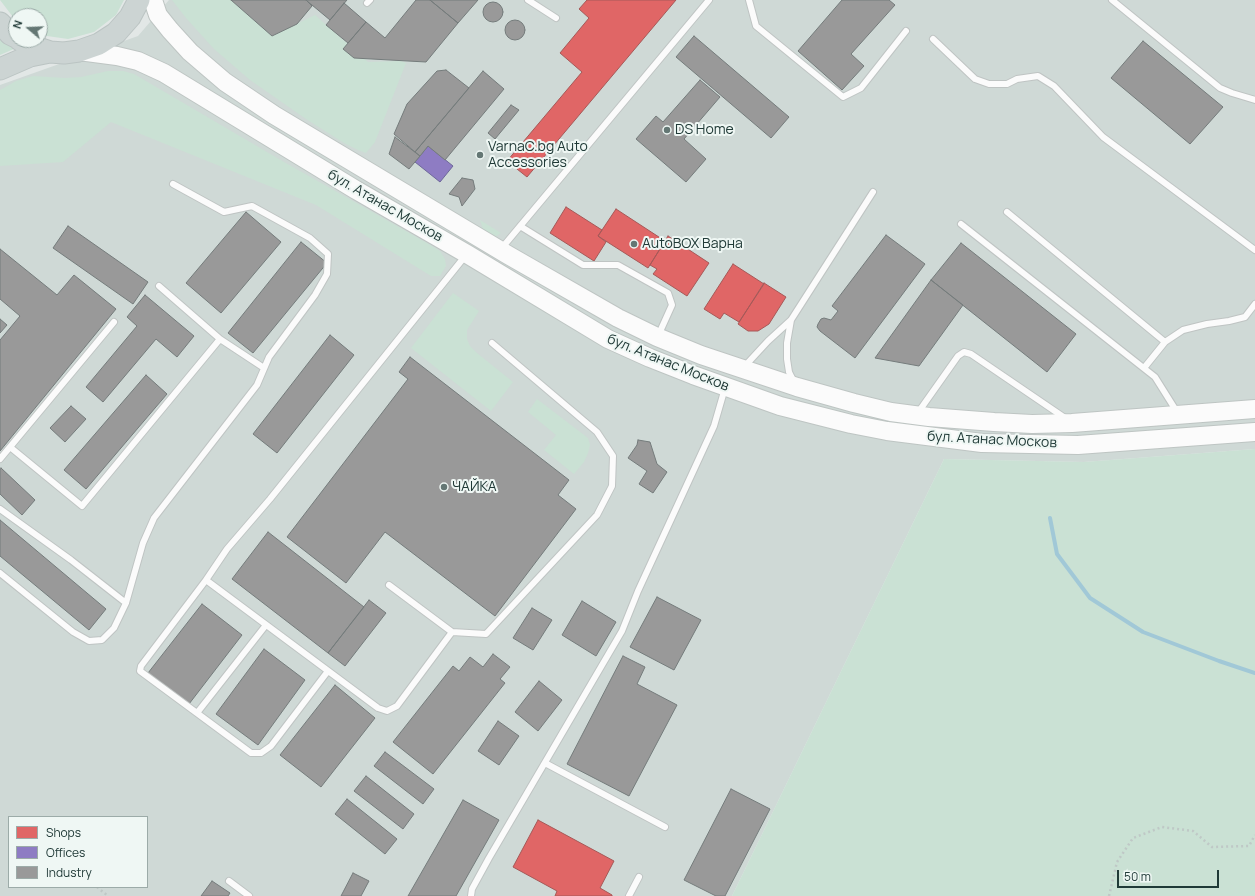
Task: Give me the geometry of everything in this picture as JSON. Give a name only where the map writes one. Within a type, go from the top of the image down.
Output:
[{"type":"main road","points":[[0,69],[30,56],[50,52],[79,51],[98,44],[116,33],[130,17],[139,0]]},
{"type":"main road","name":"бул. Атанас Москов","points":[[153,0],[158,15],[190,52],[225,82],[274,115],[500,250],[618,318],[657,337],[701,354],[797,387],[891,412],[916,415],[1032,424],[1072,423],[1179,415],[1254,407]]},
{"type":"main road","points":[[0,23],[8,32]]},
{"type":"main road","points":[[38,48],[50,52]]},
{"type":"main road","name":"бул. Атанас Москов","points":[[79,51],[117,56],[138,61],[164,73],[356,190],[467,254],[608,339],[650,358],[780,406],[851,424],[924,436],[982,443],[1078,445],[1255,432]]},
{"type":"main road","points":[[467,254],[482,259],[488,256],[489,250],[484,240]]},
{"type":"lane","points":[[528,0],[556,18]]},
{"type":"lane","points":[[500,250],[709,0]]},
{"type":"lane","points":[[749,0],[756,26],[843,97],[861,88],[906,31]]},
{"type":"lane","points":[[1112,0],[1220,88],[1255,100]]},
{"type":"lane","points":[[933,39],[975,79],[989,84],[1007,84],[1017,79],[1038,76],[1054,86],[1103,137],[1255,250]]},
{"type":"lane","points":[[0,573],[73,632],[89,641],[102,640],[114,628],[126,603],[143,542],[154,518],[257,385],[269,357],[315,295],[327,274],[328,254],[310,238],[252,206],[224,212],[173,184]]},
{"type":"lane","points":[[742,369],[768,341],[791,320],[873,192]]},
{"type":"lane","points":[[1007,212],[1165,342]]},
{"type":"lane","points":[[961,224],[1155,377],[1179,415]]},
{"type":"lane","points":[[520,226],[583,265],[618,265],[668,293],[672,305],[657,337]]},
{"type":"lane","points":[[328,671],[270,746],[261,754],[251,753],[140,671],[141,666],[206,580],[227,549],[270,499],[467,254]]},
{"type":"lane","points":[[159,286],[220,339],[264,368]]},
{"type":"lane","points":[[1144,368],[1165,342],[1184,330],[1246,317],[1255,304]]},
{"type":"lane","points":[[791,320],[786,343],[786,359],[789,372],[797,387]]},
{"type":"lane","points":[[0,459],[114,322]]},
{"type":"lane","points":[[10,447],[82,506],[220,339]]},
{"type":"lane","points":[[389,585],[452,632],[486,634],[597,515],[612,486],[612,456],[598,432],[492,343]]},
{"type":"lane","points":[[916,415],[958,356],[964,352],[971,354],[1072,423]]},
{"type":"lane","points":[[471,896],[472,889],[489,858],[622,632],[638,591],[714,426],[726,387]]},
{"type":"lane","points":[[0,509],[71,560],[126,603]]},
{"type":"lane","points":[[206,580],[378,708],[387,711],[397,706],[452,632]]},
{"type":"lane","points":[[196,713],[266,625]]},
{"type":"lane","points":[[545,763],[665,827]]},
{"type":"lane","points":[[629,896],[639,877]]},
{"type":"lane","points":[[229,881],[249,896]]},
{"type":"path","points":[[1109,896],[1117,862],[1133,838],[1162,827],[1193,831],[1212,847],[1249,846],[1255,835]]},
{"type":"path","points":[[98,888],[108,896]]},
{"type":"shaded area","points":[[169,0],[1255,0],[1255,449],[1084,462],[944,459],[732,896],[0,896],[0,85],[138,36]]},
{"type":"green space","points":[[0,0],[124,0],[116,15],[94,32],[68,39],[48,36],[48,8],[8,8],[8,10]]},
{"type":"green space","points":[[172,0],[231,0],[272,36],[315,15],[368,62],[401,61],[406,63],[375,142],[366,153],[358,150],[306,119],[250,80],[214,49]]},
{"type":"green space","points":[[0,38],[8,43],[8,48],[16,48],[0,55]]},
{"type":"green space","points":[[108,71],[123,71],[134,74],[284,162],[427,243],[440,251],[445,259],[446,266],[440,276],[431,276],[316,205],[111,122],[63,162],[0,166],[0,90],[16,81],[33,76],[65,78],[81,77]]},
{"type":"green space","points":[[480,220],[501,233],[495,237],[484,232]]},
{"type":"green space","points":[[453,293],[479,311],[467,330],[467,339],[470,346],[513,382],[491,411],[411,348]]},
{"type":"green space","points":[[537,399],[588,438],[590,445],[588,453],[584,462],[574,474],[544,450],[556,435],[528,412]]},
{"type":"green space","points":[[1255,449],[1255,896],[732,896],[944,459],[1084,462]]},
{"type":"building: Shops","points":[[587,0],[676,0],[527,177],[507,161],[582,72],[560,53],[589,18],[579,9]]},
{"type":"building: Shops","points":[[566,207],[602,230],[598,236],[606,242],[594,261],[550,233]]},
{"type":"building: Shops","points":[[616,209],[665,241],[648,268],[598,236]]},
{"type":"building: Shops","points":[[668,236],[709,263],[687,296],[653,274],[657,269],[650,265]]},
{"type":"building: Shops","points":[[733,264],[764,284],[739,322],[724,313],[720,319],[704,309]]},
{"type":"building: Shops","points":[[764,283],[786,297],[769,324],[758,331],[748,331],[738,324]]},
{"type":"building: Shops","points":[[538,820],[614,861],[600,888],[612,896],[555,896],[557,891],[513,867]]},
{"type":"building: Offices","points":[[428,146],[453,166],[440,182],[415,162]]},
{"type":"building: Industry","points":[[231,0],[306,0],[312,6],[297,24],[272,36]]},
{"type":"building: Industry","points":[[306,0],[347,0],[330,20]]},
{"type":"building: Industry","points":[[416,0],[430,0],[458,23],[426,62],[354,58],[343,49],[366,22],[385,38]]},
{"type":"building: Industry","points":[[430,0],[478,0],[458,23]]},
{"type":"building: Industry","points":[[842,0],[889,0],[895,5],[851,54],[864,66],[842,90],[798,51]]},
{"type":"building: Industry","points":[[493,2],[500,5],[503,12],[500,19],[493,22],[486,19],[483,12],[486,5]]},
{"type":"building: Industry","points":[[344,3],[366,22],[348,43],[326,25]]},
{"type":"building: Industry","points":[[515,20],[522,23],[525,30],[522,37],[515,40],[508,37],[505,30],[508,23]]},
{"type":"building: Industry","points":[[694,36],[789,117],[771,138],[676,57]]},
{"type":"building: Industry","points":[[1143,41],[1223,107],[1190,144],[1111,78]]},
{"type":"building: Industry","points":[[446,70],[469,88],[415,152],[394,134],[407,104],[437,71]]},
{"type":"building: Industry","points":[[483,71],[504,89],[445,160],[428,146],[420,156],[415,152]]},
{"type":"building: Industry","name":"DS Home","points":[[700,80],[720,97],[684,139],[706,159],[686,182],[636,139],[656,116],[663,122]]},
{"type":"building: Industry","points":[[511,105],[519,110],[495,139],[488,133]]},
{"type":"building: Industry","points":[[395,137],[420,156],[409,169],[389,154]]},
{"type":"building: Industry","points":[[462,178],[473,180],[475,189],[462,206],[459,197],[449,194]]},
{"type":"building: Industry","points":[[246,212],[281,242],[221,313],[186,283]]},
{"type":"building: Industry","points":[[68,226],[148,282],[133,304],[53,248]]},
{"type":"building: Industry","points":[[886,235],[925,264],[855,358],[820,331],[817,327],[821,319],[824,318],[831,320],[838,311],[832,306]]},
{"type":"building: Industry","points":[[301,242],[327,263],[253,353],[228,333]]},
{"type":"building: Industry","points":[[961,243],[1076,334],[1047,372],[931,280]]},
{"type":"building: Industry","points":[[0,249],[57,295],[74,275],[116,309],[0,451],[0,340],[20,316],[0,299]]},
{"type":"building: Industry","points":[[931,280],[963,305],[919,366],[875,358]]},
{"type":"building: Industry","points":[[145,295],[194,336],[177,357],[156,339],[103,402],[86,387],[137,326],[127,317]]},
{"type":"building: Industry","points":[[0,319],[7,325],[0,333]]},
{"type":"building: Industry","points":[[330,335],[354,355],[277,453],[253,434]]},
{"type":"building: Industry","name":"ЧАЙКА","points":[[410,357],[569,480],[558,495],[576,509],[495,616],[385,532],[346,583],[287,537],[408,379],[399,372]]},
{"type":"building: Industry","points":[[146,375],[167,394],[86,489],[64,470]]},
{"type":"building: Industry","points":[[71,406],[86,419],[65,442],[50,428]]},
{"type":"building: Industry","points":[[638,440],[650,442],[657,464],[667,472],[653,493],[639,484],[647,471],[628,458],[637,445]]},
{"type":"building: Industry","points":[[1,468],[35,500],[22,515],[0,494]]},
{"type":"building: Industry","points":[[0,520],[106,609],[89,630],[0,556]]},
{"type":"building: Industry","points":[[268,532],[364,607],[328,653],[232,579]]},
{"type":"building: Industry","points":[[657,597],[701,620],[674,670],[630,647]]},
{"type":"building: Industry","points":[[369,600],[386,613],[345,666],[328,653]]},
{"type":"building: Industry","points":[[582,601],[616,622],[596,656],[562,635]]},
{"type":"building: Industry","points":[[202,604],[242,635],[189,704],[148,673]]},
{"type":"building: Industry","points":[[532,608],[552,620],[533,650],[513,638]]},
{"type":"building: Industry","points":[[264,649],[305,680],[258,745],[216,714]]},
{"type":"building: Industry","points":[[493,654],[510,667],[500,679],[505,683],[433,774],[393,742],[453,666],[459,671],[470,657],[483,667]]},
{"type":"building: Industry","points":[[623,656],[645,667],[637,684],[677,705],[629,796],[567,764]]},
{"type":"building: Industry","points":[[539,681],[562,700],[538,731],[515,712]]},
{"type":"building: Industry","points":[[335,685],[375,718],[321,787],[280,755]]},
{"type":"building: Industry","points":[[498,721],[519,736],[499,765],[478,751]]},
{"type":"building: Industry","points":[[385,752],[434,789],[423,804],[374,766]]},
{"type":"building: Industry","points":[[366,776],[414,814],[403,829],[354,791]]},
{"type":"building: Industry","points":[[731,789],[770,809],[725,896],[716,896],[684,880]]},
{"type":"building: Industry","points":[[347,799],[397,839],[385,854],[335,814]]},
{"type":"building: Industry","points":[[463,800],[499,820],[456,896],[408,896]]},
{"type":"building: Industry","points":[[353,873],[369,881],[361,896],[341,896]]},
{"type":"building: Industry","points":[[212,881],[230,893],[228,896],[201,896]]},
{"type":"waterway","points":[[1050,518],[1057,554],[1090,598],[1143,632],[1255,673]]},
{"type":"place","name":"DS Home","points":[[667,130]]},
{"type":"place","name":"VarnaC.bg Auto Accessories","points":[[480,155]]},
{"type":"place","name":"AutoBOX Варна","points":[[634,244]]},
{"type":"place","name":"ЧАЙКА","points":[[444,487]]}]
